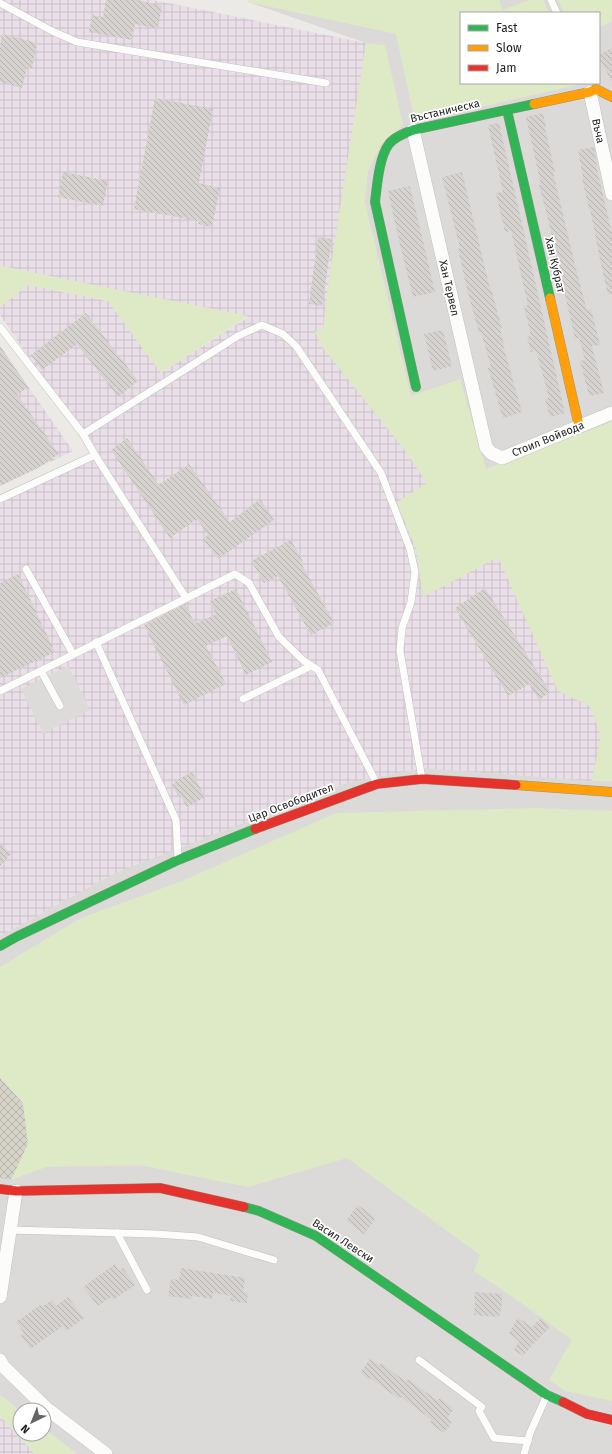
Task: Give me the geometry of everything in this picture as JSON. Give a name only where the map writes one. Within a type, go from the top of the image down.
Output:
[{"type":"street","points":[[592,88],[612,97]]},
{"type":"street","name":"Въстаническа","points":[[416,387],[375,202],[376,188],[388,145],[399,135],[413,130],[507,110],[592,88]]},
{"type":"street","name":"Въча","points":[[592,88],[612,194]]},
{"type":"street","name":"Хан Кубрат","points":[[507,110],[580,426]]},
{"type":"street","name":"Хан Тервел","points":[[413,130],[486,447]]},
{"type":"street","name":"Стоил Войвода","points":[[486,447],[491,453],[502,458],[612,413]]},
{"type":"street","name":"Цар Освободител","points":[[0,946],[178,860],[276,820],[377,784],[422,779],[612,792]]},
{"type":"street","name":"Васил Левски","points":[[0,1189],[16,1191],[160,1188],[259,1211],[316,1236],[547,1395],[587,1414],[612,1420]]},
{"type":"street","points":[[0,1297],[16,1191]]},
{"type":"street","points":[[0,1360],[3,1366],[46,1408],[106,1454]]},
{"type":"lane","points":[[551,0],[557,12]]},
{"type":"lane","points":[[0,3],[52,31],[77,42],[326,83]]},
{"type":"lane","points":[[83,434],[238,336],[262,325],[283,334],[296,346],[381,474],[410,549],[415,572],[412,602],[402,628],[400,651],[422,779]]},
{"type":"lane","points":[[0,327],[83,434],[186,598]]},
{"type":"lane","points":[[0,499],[95,455]]},
{"type":"lane","points":[[26,569],[73,654]]},
{"type":"lane","points":[[0,691],[235,574],[249,582],[279,638],[304,662],[318,670],[377,784]]},
{"type":"lane","points":[[96,642],[176,820],[178,860]]},
{"type":"lane","points":[[243,700],[311,666]]},
{"type":"lane","points":[[41,671],[60,706]]},
{"type":"lane","points":[[10,1230],[156,1234],[198,1237],[274,1260]]},
{"type":"lane","points":[[117,1233],[147,1290]]},
{"type":"lane","points":[[419,1360],[482,1407],[479,1411],[494,1438],[528,1441]]},
{"type":"lane","points":[[524,1454],[547,1395]]},
{"type":"shaded area","points":[[0,0],[153,0],[366,43],[329,279],[323,329],[315,332],[324,349],[404,449],[427,483],[397,503],[416,549],[423,597],[498,557],[558,690],[590,706],[601,736],[592,781],[423,768],[346,783],[113,874],[0,936],[0,501],[94,454],[0,315],[0,307],[28,285],[108,301],[161,373],[248,317],[0,266]]},
{"type":"shaded area","points":[[249,0],[612,0],[612,1454],[77,1454],[52,1435],[52,1402],[12,1402],[12,1405],[0,1395],[0,936],[113,874],[315,332],[366,43],[248,2]]},
{"type":"shaded area","points":[[0,346],[73,451],[0,486]]},
{"type":"shaded area","points":[[68,666],[90,710],[43,733],[21,689]]},
{"type":"shaded area","points":[[0,1078],[23,1103],[28,1144],[11,1180],[0,1178]]},
{"type":"shaded area","points":[[0,1416],[12,1429],[12,1442],[24,1442],[35,1454],[0,1454]]},
{"type":"green space","points":[[249,0],[499,0],[503,10],[529,0],[543,0],[549,12],[460,12],[460,84],[581,84],[415,122],[396,34],[248,2]]},
{"type":"green space","points":[[558,0],[612,0],[612,21],[600,27],[600,12],[564,12]]},
{"type":"green space","points":[[366,43],[385,45],[403,125],[381,145],[368,171],[365,202],[411,396],[460,379],[486,469],[612,422],[612,781],[592,781],[601,736],[590,706],[558,691],[498,557],[423,597],[416,549],[397,502],[427,483],[404,449],[324,349],[315,332],[323,329],[329,279]]},
{"type":"green space","points":[[0,266],[248,316],[161,373],[108,301],[28,285],[0,307]]},
{"type":"green space","points":[[535,808],[612,811],[612,1401],[565,1391],[549,1380],[572,1340],[474,1271],[480,1255],[347,1158],[248,1187],[139,1165],[46,1167],[11,1180],[28,1144],[23,1103],[0,1078],[0,967],[81,918],[182,881],[336,813]]},
{"type":"green space","points":[[0,1395],[12,1405],[12,1429],[0,1416]]},
{"type":"green space","points":[[52,1435],[77,1454],[35,1454],[24,1442],[52,1442]]},
{"type":"building","points":[[106,0],[137,0],[162,6],[158,29],[135,24],[132,40],[89,32],[92,15],[103,17]]},
{"type":"building","points":[[2,34],[37,43],[32,69],[27,67],[22,88],[0,82],[0,47]]},
{"type":"building","points":[[612,48],[612,82],[600,60],[600,54]]},
{"type":"building","points":[[155,98],[213,109],[199,183],[220,188],[212,227],[198,224],[199,221],[134,209]]},
{"type":"building","points":[[543,113],[555,172],[553,172],[576,269],[587,310],[591,309],[600,345],[592,346],[604,393],[589,396],[580,361],[585,360],[579,338],[575,339],[539,185],[541,185],[526,117]]},
{"type":"building","points":[[499,123],[565,413],[550,417],[545,399],[549,398],[536,351],[531,352],[527,337],[531,336],[524,306],[528,305],[511,231],[505,232],[496,193],[503,192],[488,125]]},
{"type":"building","points":[[594,147],[596,165],[612,233],[612,294],[608,295],[582,178],[578,150]]},
{"type":"building","points":[[63,172],[108,181],[103,206],[58,197]]},
{"type":"building","points":[[462,172],[490,289],[491,288],[502,329],[500,329],[503,345],[522,412],[503,418],[488,368],[491,367],[481,332],[479,333],[467,289],[458,249],[460,248],[442,177]]},
{"type":"building","points":[[410,186],[435,292],[413,297],[388,191]]},
{"type":"building","points":[[318,237],[332,239],[322,306],[309,304]]},
{"type":"building","points":[[86,313],[138,381],[118,397],[77,344],[42,370],[31,355]]},
{"type":"building","points":[[443,330],[452,366],[433,371],[424,334]]},
{"type":"building","points":[[0,346],[28,387],[17,395],[59,454],[38,468],[0,486]]},
{"type":"building","points":[[127,438],[159,485],[189,464],[230,522],[260,499],[274,520],[218,559],[203,539],[208,535],[197,519],[170,538],[111,450]]},
{"type":"building","points":[[291,540],[303,562],[301,563],[334,623],[311,635],[278,576],[264,583],[251,561]]},
{"type":"building","points":[[18,574],[55,652],[0,678],[0,583]]},
{"type":"building","points":[[485,588],[550,692],[539,700],[529,684],[508,696],[455,608]]},
{"type":"building","points":[[236,589],[272,662],[246,675],[227,636],[206,646],[226,684],[184,705],[144,625],[185,604],[195,624],[216,614],[210,601]]},
{"type":"building","points":[[192,772],[205,797],[187,807],[180,795],[178,796],[172,785],[176,782],[175,781]]},
{"type":"building","points":[[0,843],[11,854],[0,866]]},
{"type":"building","points":[[358,1205],[376,1218],[364,1234],[346,1221]]},
{"type":"building","points":[[115,1264],[119,1271],[123,1268],[135,1285],[113,1300],[111,1297],[98,1306],[83,1287]]},
{"type":"building","points":[[181,1268],[245,1278],[243,1292],[248,1293],[247,1303],[230,1301],[231,1296],[213,1293],[212,1299],[192,1296],[192,1299],[168,1296],[171,1279],[179,1280]]},
{"type":"building","points":[[474,1292],[502,1294],[502,1305],[499,1317],[474,1315]]},
{"type":"building","points":[[68,1297],[84,1318],[66,1331],[63,1326],[30,1349],[21,1335],[24,1333],[16,1322],[40,1305],[42,1307],[52,1300],[56,1306]]},
{"type":"building","points":[[518,1318],[532,1327],[541,1318],[550,1327],[523,1356],[514,1350],[519,1341],[509,1333]]},
{"type":"building","points":[[370,1359],[379,1365],[381,1363],[406,1382],[408,1379],[438,1401],[440,1398],[454,1409],[447,1418],[452,1422],[444,1433],[430,1423],[432,1420],[401,1397],[399,1399],[370,1378],[369,1380],[360,1373]]},
{"type":"traffic: fast","points":[[416,387],[375,202],[383,156],[389,144],[394,139],[413,130],[534,104]]},
{"type":"traffic: fast","points":[[507,110],[550,298]]},
{"type":"traffic: fast","points":[[0,946],[178,860],[255,829]]},
{"type":"traffic: fast","points":[[244,1207],[259,1211],[316,1236],[547,1395],[563,1402]]},
{"type":"traffic: slow","points":[[534,104],[590,92],[596,89],[612,97]]},
{"type":"traffic: slow","points":[[550,298],[579,426]]},
{"type":"traffic: slow","points":[[516,785],[612,792]]},
{"type":"traffic: jam","points":[[255,829],[377,784],[422,779],[516,785]]},
{"type":"traffic: jam","points":[[0,1189],[16,1191],[160,1188],[244,1207]]},
{"type":"traffic: jam","points":[[563,1402],[587,1414],[612,1420]]}]
